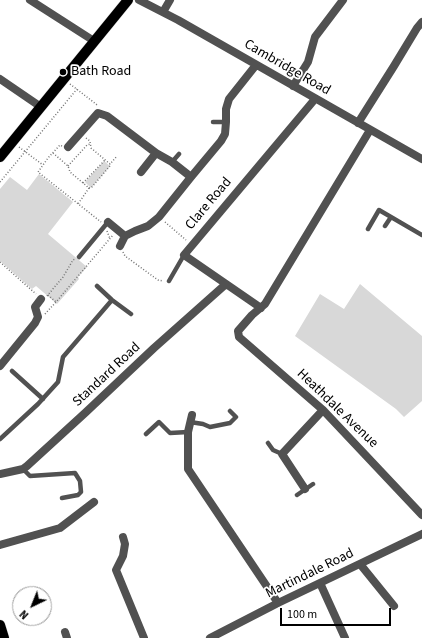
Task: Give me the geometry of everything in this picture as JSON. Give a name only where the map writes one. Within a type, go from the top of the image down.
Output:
[{"type":"main road","points":[[0,157],[128,0]]},
{"type":"main road","points":[[0,625],[4,638]]},
{"type":"street","points":[[30,0],[94,41]]},
{"type":"street","name":"Cambridge Road","points":[[139,0],[178,20],[422,159]]},
{"type":"street","points":[[163,12],[170,0]]},
{"type":"street","points":[[293,86],[308,62],[315,36],[343,0]]},
{"type":"street","points":[[358,123],[422,22]]},
{"type":"street","points":[[120,246],[125,236],[135,230],[148,226],[159,218],[220,141],[224,134],[226,109],[229,99],[256,64]]},
{"type":"street","points":[[0,79],[41,107]]},
{"type":"street","name":"Clare Road","points":[[184,255],[315,99]]},
{"type":"street","points":[[68,147],[98,113],[107,116],[191,177]]},
{"type":"street","points":[[184,255],[261,308],[265,304],[370,130]]},
{"type":"street","points":[[142,172],[156,153]]},
{"type":"street","points":[[107,224],[125,236]]},
{"type":"street","name":"Standard Road","points":[[0,474],[23,469],[226,284]]},
{"type":"street","points":[[0,366],[35,323],[38,317],[34,307],[45,297]]},
{"type":"street","name":"Heathdale Avenue","points":[[261,308],[252,315],[238,331],[239,337],[323,410],[422,515]]},
{"type":"street","points":[[306,489],[282,454],[323,410]]},
{"type":"street","points":[[191,419],[188,432],[188,469],[278,603]]},
{"type":"street","points":[[0,545],[60,528],[94,502]]},
{"type":"street","name":"Martindale Road","points":[[210,638],[278,603],[422,534]]},
{"type":"street","points":[[123,537],[126,544],[123,556],[116,570],[144,638]]},
{"type":"street","points":[[360,564],[394,606]]},
{"type":"street","points":[[320,583],[345,638]]},
{"type":"lane","points":[[213,122],[226,122]]},
{"type":"lane","points":[[172,162],[179,154]]},
{"type":"lane","points":[[368,229],[379,210],[422,234]]},
{"type":"lane","points":[[385,226],[391,217]]},
{"type":"lane","points":[[79,257],[107,224]]},
{"type":"lane","points":[[169,281],[184,255]]},
{"type":"lane","points":[[97,286],[112,300],[131,314]]},
{"type":"lane","points":[[0,439],[58,382],[63,357],[112,300]]},
{"type":"lane","points":[[12,371],[43,398]]},
{"type":"lane","points":[[191,419],[210,427],[230,423],[236,417],[230,411]]},
{"type":"lane","points":[[146,434],[160,422],[170,433],[188,432]]},
{"type":"lane","points":[[268,443],[273,450],[282,454]]},
{"type":"lane","points":[[23,469],[30,476],[76,473],[80,481],[81,492],[78,495],[62,498]]},
{"type":"lane","points":[[297,495],[313,484]]},
{"type":"path","points":[[63,79],[96,104],[98,113]]},
{"type":"path","points":[[0,182],[77,89]]},
{"type":"path","points":[[80,133],[90,141],[91,148],[110,164]]},
{"type":"path","points":[[13,142],[43,165]]},
{"type":"path","points":[[68,166],[87,145],[90,144]]},
{"type":"path","points":[[68,147],[60,145],[38,172],[78,204],[107,224],[110,239]]},
{"type":"path","points":[[53,153],[68,166],[70,172],[89,188]]},
{"type":"path","points":[[78,204],[89,188],[91,188],[101,177],[117,156]]},
{"type":"path","points":[[84,183],[105,160]]},
{"type":"path","points":[[159,218],[192,246]]},
{"type":"path","points":[[38,317],[46,314],[118,230]]},
{"type":"path","points":[[120,246],[125,256],[158,280],[169,281]]},
{"type":"path","points":[[45,297],[63,277],[73,260],[79,257]]},
{"type":"path","points":[[0,262],[45,297],[56,302]]},
{"type":"shaded area","points":[[104,161],[110,166],[91,188],[85,182]]},
{"type":"shaded area","points":[[39,174],[73,202],[48,234],[87,267],[78,277],[79,279],[57,304],[36,286],[32,289],[0,261],[0,189],[10,177],[27,190]]},
{"type":"shaded area","points":[[360,284],[422,336],[422,401],[404,417],[396,409],[295,336],[320,294],[344,309]]},
{"type":"place","name":"Bath Road","points":[[63,72]]}]
